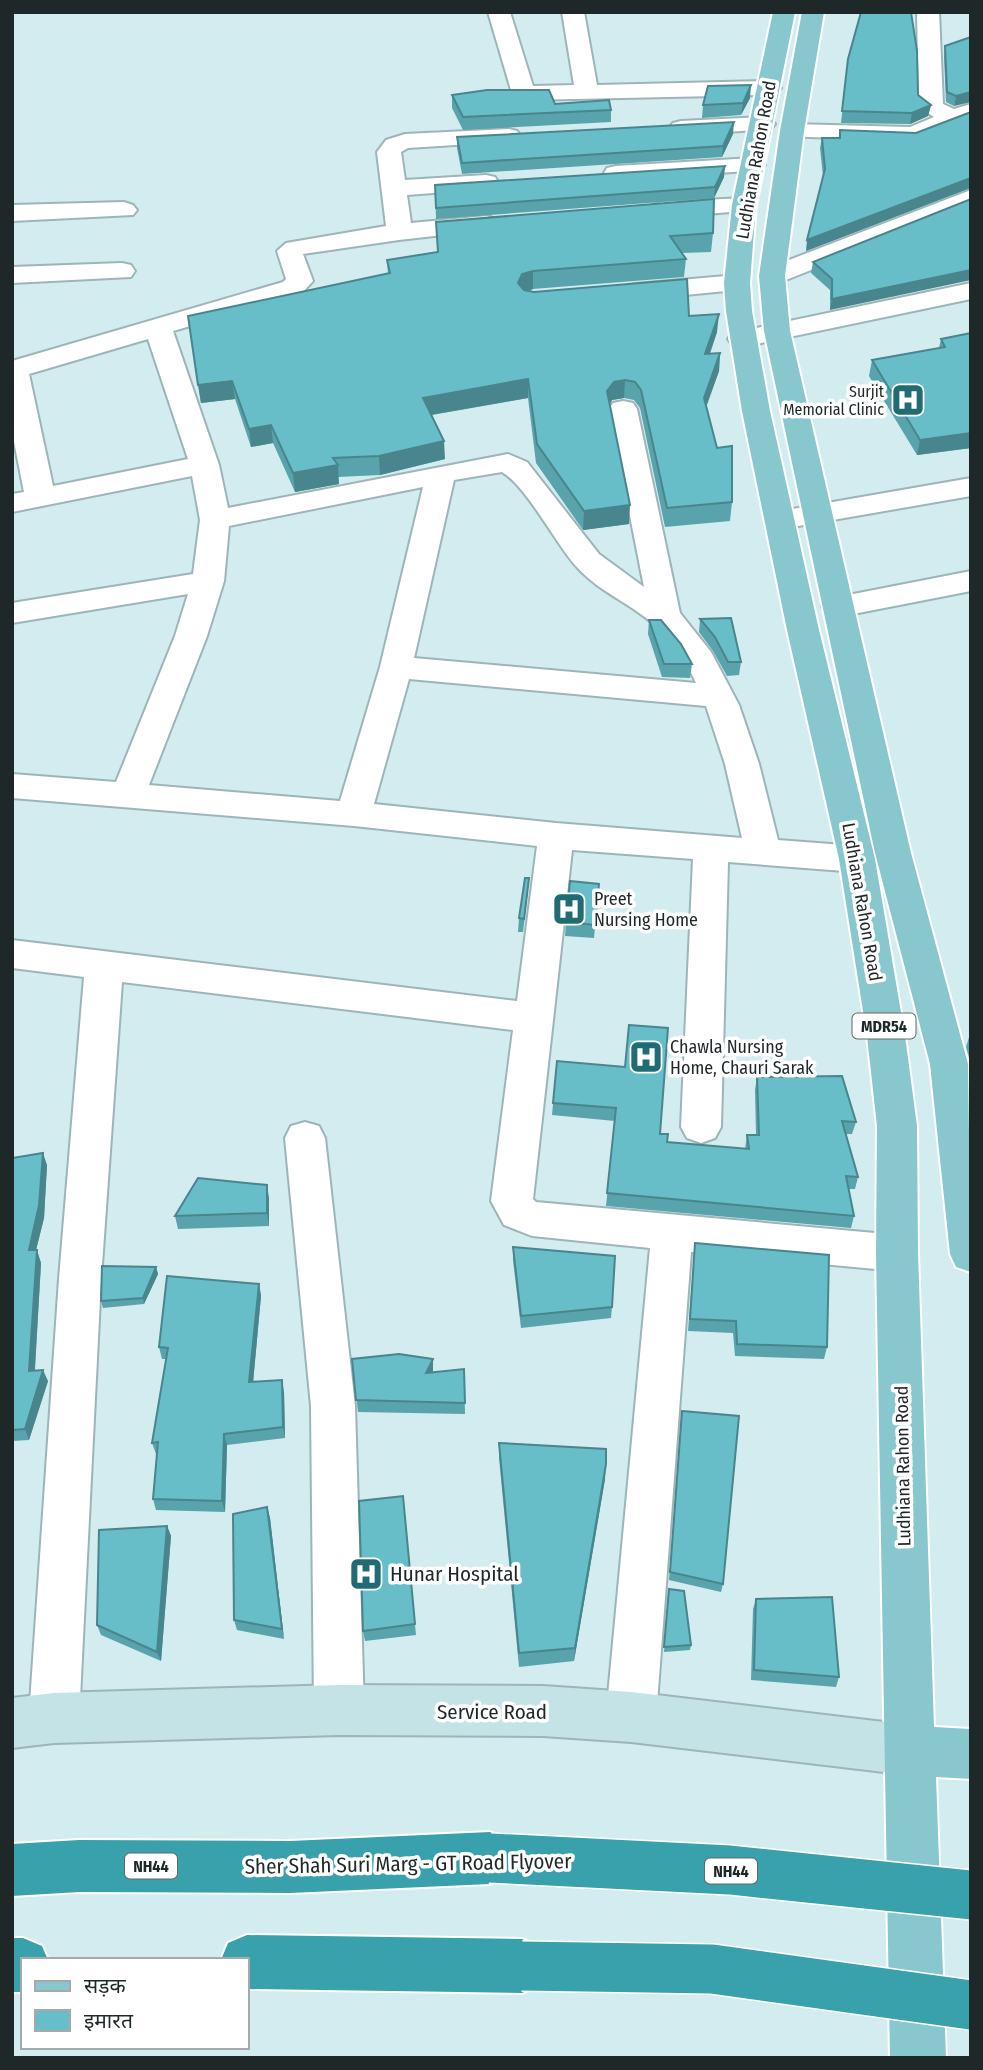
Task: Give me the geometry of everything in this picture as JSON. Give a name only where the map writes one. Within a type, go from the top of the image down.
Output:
[{"type":"highway","name":"Sher Shah Suri Marg - GT Road Flyover","points":[[12,1870],[79,1866],[290,1867],[490,1858],[658,1864],[916,1887],[971,1895]]},
{"type":"highway","points":[[248,1962],[712,1969],[971,2005]]},
{"type":"main road","name":"Ludhiana Rahon Road","points":[[755,280],[784,12]]},
{"type":"main road","name":"Ludhiana Rahon Road","points":[[813,12],[753,165],[744,205],[755,280],[781,520],[803,630],[857,859],[886,1036],[897,1126],[897,1253],[918,2058]]},
{"type":"main road","name":"Ludhiana Rahon Road","points":[[760,335],[818,513],[893,853],[964,1129],[971,1254]]},
{"type":"main road","name":"Service Road","points":[[909,1749],[971,1754]]},
{"type":"street","points":[[499,12],[523,90],[534,94],[587,92],[913,134],[962,114]]},
{"type":"street","points":[[573,12],[587,92]]},
{"type":"street","points":[[928,12],[931,107],[962,114]]},
{"type":"street","points":[[665,129],[774,114]]},
{"type":"street","points":[[399,232],[389,152],[394,145],[427,140],[539,134]]},
{"type":"street","points":[[586,175],[753,165]]},
{"type":"street","points":[[393,188],[503,181]]},
{"type":"street","points":[[615,293],[755,280],[971,197]]},
{"type":"street","points":[[635,212],[744,205]]},
{"type":"street","points":[[12,213],[124,210]]},
{"type":"street","points":[[204,465],[26,500],[13,370],[292,288],[300,281],[290,255],[290,251],[295,248],[399,232],[509,222]]},
{"type":"street","points":[[12,275],[122,271]]},
{"type":"street","points":[[760,335],[971,291]]},
{"type":"street","points":[[128,796],[191,636],[208,581],[215,520],[204,465],[158,327]]},
{"type":"street","points":[[623,409],[664,616]]},
{"type":"street","points":[[215,520],[498,463],[517,467],[558,525],[590,563],[615,585],[664,616],[678,629],[700,662],[743,767],[763,851]]},
{"type":"street","points":[[354,814],[396,667],[441,474]]},
{"type":"street","points":[[781,520],[971,487]]},
{"type":"street","points":[[12,613],[208,581]]},
{"type":"street","points":[[838,607],[971,581]]},
{"type":"street","points":[[396,667],[716,696]]},
{"type":"street","points":[[12,786],[354,814],[556,836],[857,859]]},
{"type":"street","points":[[556,836],[512,1201],[519,1213],[532,1219],[897,1253]]},
{"type":"street","points":[[701,1126],[711,847]]},
{"type":"street","points":[[12,954],[532,1018]]},
{"type":"street","points":[[33,1721],[81,1266],[104,965]]},
{"type":"street","points":[[305,1138],[333,1406],[339,1710]]},
{"type":"street","points":[[631,1717],[672,1233]]},
{"type":"street","name":"Service Road","points":[[33,1721],[339,1710],[543,1711],[631,1717],[909,1749]]},
{"type":"building","points":[[861,12],[911,12],[917,51],[918,95],[931,105],[912,113],[842,111],[848,59]]},
{"type":"building","points":[[971,37],[971,92],[956,96],[947,92],[945,46]]},
{"type":"building","points":[[751,85],[743,103],[703,105],[708,86]]},
{"type":"building","points":[[487,90],[549,90],[555,104],[609,100],[611,110],[463,117],[452,95]]},
{"type":"building","points":[[971,112],[971,178],[807,240],[825,169],[822,138],[840,138],[840,130],[916,133]]},
{"type":"building","points":[[734,122],[723,146],[462,163],[457,137]]},
{"type":"building","points":[[725,166],[715,187],[436,208],[435,185]]},
{"type":"building","points":[[714,199],[713,233],[670,236],[686,259],[533,271],[522,274],[518,283],[524,290],[534,292],[687,279],[689,316],[719,314],[705,354],[720,353],[704,398],[717,448],[732,446],[732,502],[667,508],[641,390],[635,382],[614,382],[607,391],[630,505],[584,511],[537,444],[528,379],[423,398],[444,441],[379,456],[333,458],[338,465],[293,473],[271,425],[249,429],[232,381],[198,385],[188,316],[390,273],[387,260],[438,252],[436,222]]},
{"type":"building","points":[[971,199],[971,270],[832,299],[832,279],[813,262]]},
{"type":"building","points":[[971,333],[971,433],[920,440],[872,360],[945,347],[941,339]]},
{"type":"building","points":[[731,618],[741,662],[728,662],[715,637],[700,619]]},
{"type":"building","points":[[649,620],[661,620],[681,644],[692,664],[664,664]]},
{"type":"building","points":[[525,878],[529,878],[524,919],[519,918]]},
{"type":"building","points":[[570,881],[599,884],[595,925],[566,922]]},
{"type":"building","points":[[629,1025],[668,1028],[660,1134],[668,1134],[667,1142],[749,1149],[747,1135],[759,1135],[757,1077],[842,1076],[856,1122],[842,1121],[858,1177],[846,1176],[854,1216],[607,1193],[616,1108],[553,1103],[557,1061],[625,1067]]},
{"type":"building","points":[[43,1153],[39,1205],[29,1250],[37,1250],[29,1371],[43,1370],[25,1429],[12,1430],[12,1158]]},
{"type":"building","points":[[198,1178],[267,1185],[267,1213],[175,1216]]},
{"type":"building","points":[[695,1243],[829,1255],[827,1347],[737,1344],[736,1321],[690,1319]]},
{"type":"building","points":[[513,1247],[615,1256],[612,1307],[521,1316]]},
{"type":"building","points":[[102,1266],[156,1267],[143,1298],[101,1301]]},
{"type":"building","points":[[167,1276],[259,1284],[249,1382],[282,1380],[283,1427],[224,1434],[222,1501],[153,1499],[158,1442],[152,1443],[168,1348],[159,1347]]},
{"type":"building","points":[[399,1354],[433,1359],[426,1373],[464,1369],[465,1403],[356,1400],[352,1359]]},
{"type":"building","points":[[682,1411],[739,1416],[723,1584],[670,1572]]},
{"type":"building","points":[[499,1443],[606,1449],[606,1464],[575,1648],[519,1653]]},
{"type":"building","points":[[403,1496],[415,1624],[363,1631],[359,1501]]},
{"type":"building","points":[[267,1507],[282,1629],[234,1620],[233,1514]]},
{"type":"building","points":[[167,1526],[157,1652],[97,1625],[99,1530]]},
{"type":"building","points":[[669,1589],[684,1591],[691,1645],[664,1647]]},
{"type":"building","points":[[832,1597],[839,1677],[754,1670],[756,1599]]},
{"type":"place","name":"Surjit Memorial Clinic","points":[[908,400]]},
{"type":"place","name":"Preet Nursing Home","points":[[569,909]]},
{"type":"place","name":"Chawla Nursing Home, Chauri Sarak","points":[[646,1057]]},
{"type":"place","name":"Hunar Hospital","points":[[366,1574]]}]
